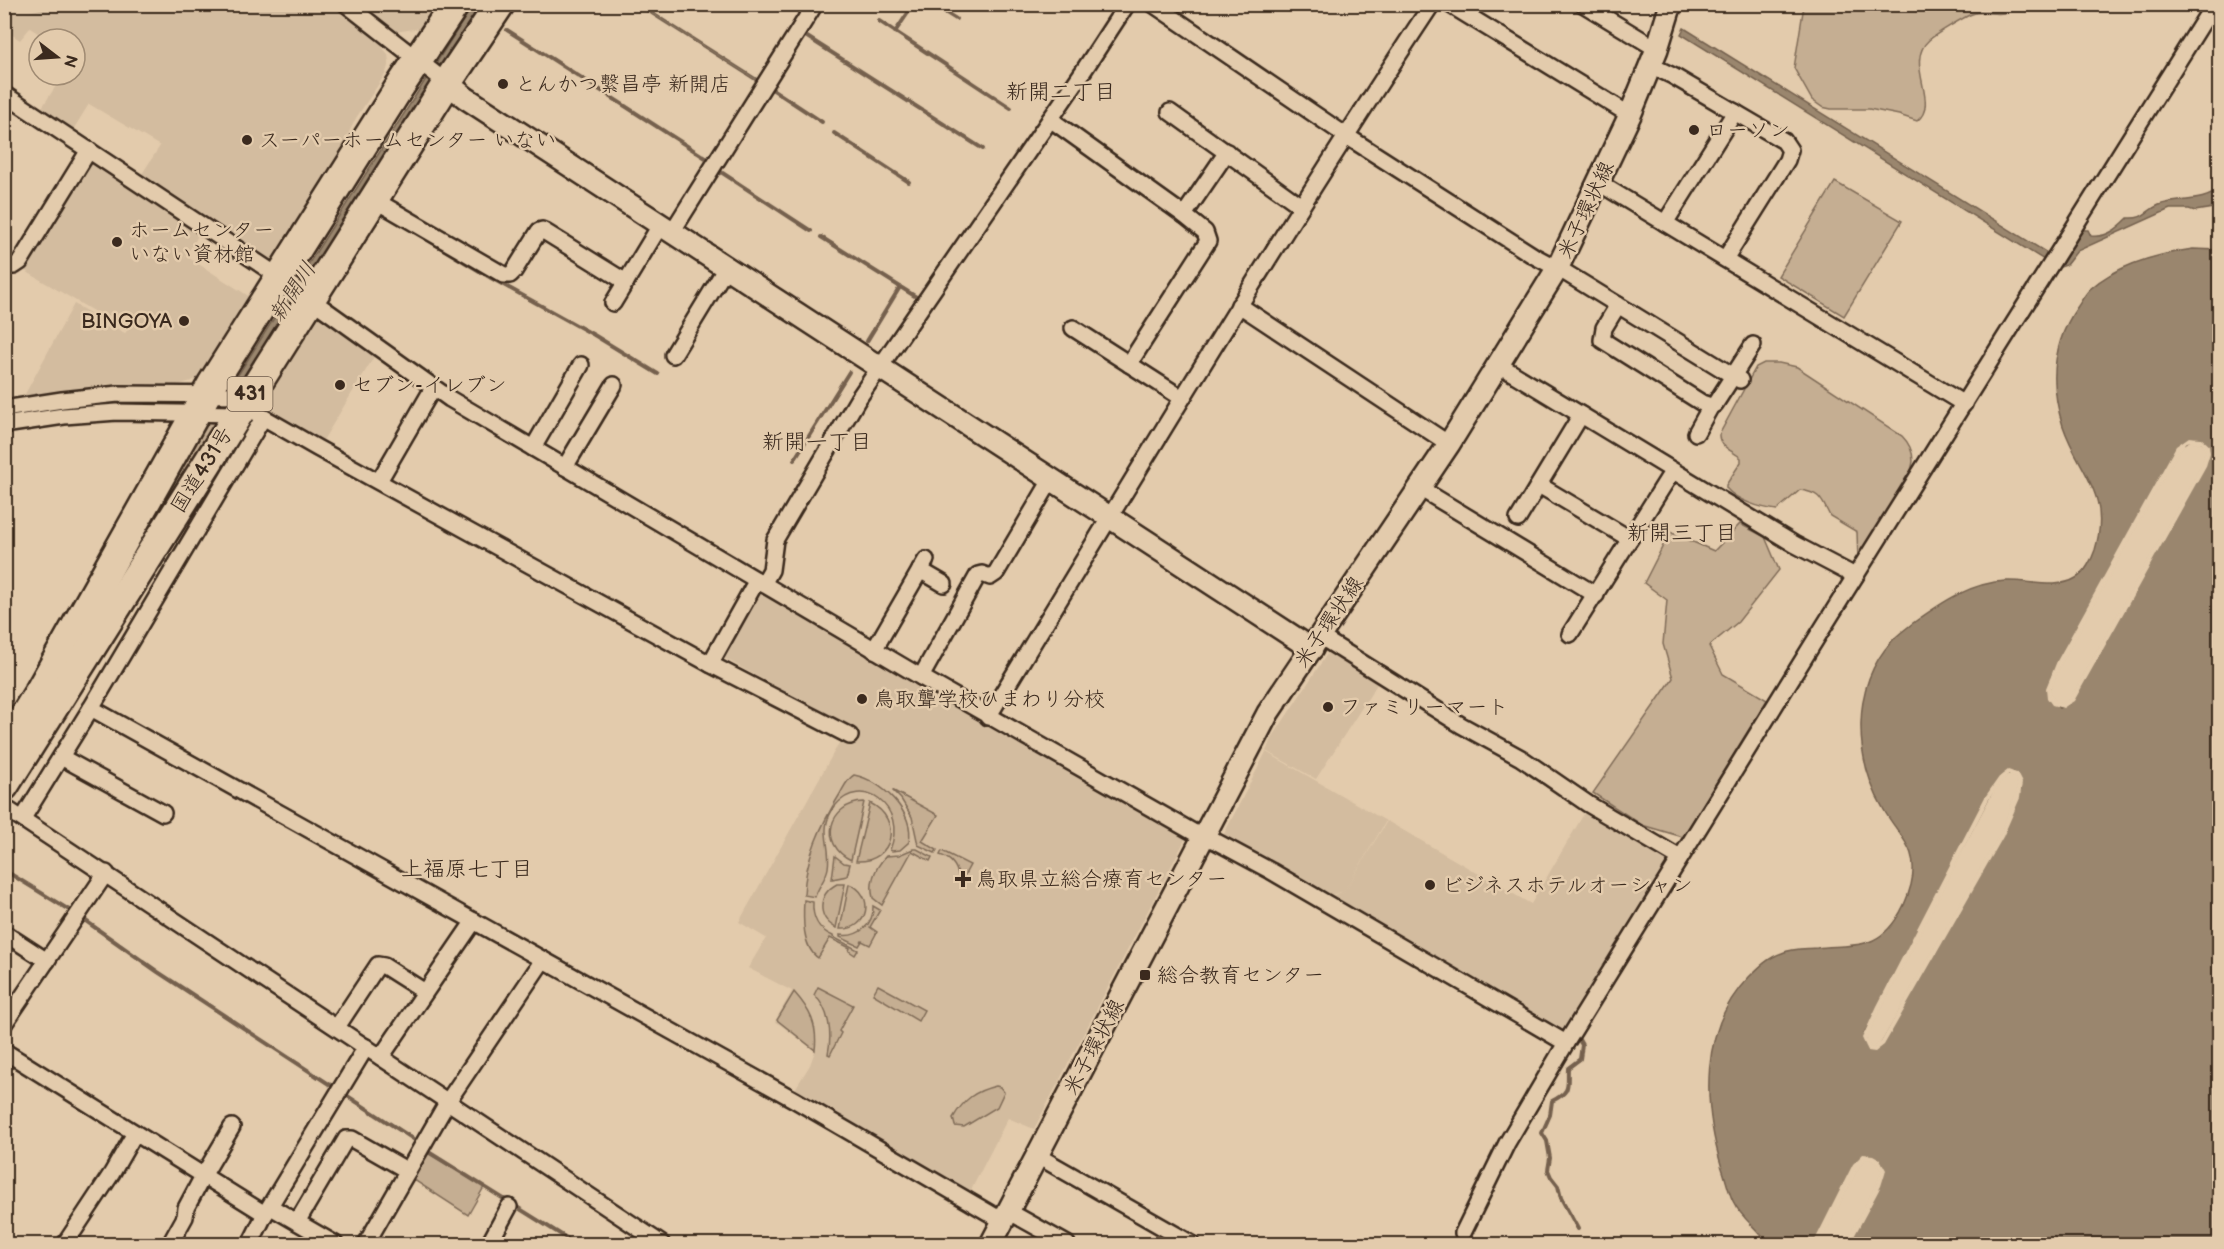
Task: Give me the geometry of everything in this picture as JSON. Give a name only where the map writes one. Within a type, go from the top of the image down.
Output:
[{"type":"highway","name":"国道431号","points":[[4,786],[221,401],[280,278],[421,62],[455,4]]},
{"type":"highway","name":"国道431号","points":[[4,749],[221,401],[308,299],[373,200],[444,80],[500,4]]},
{"type":"main road","name":"米子環状線","points":[[991,1245],[1268,713],[1449,444],[1557,269],[1630,115],[1671,4]]},
{"type":"main road","points":[[444,80],[466,98],[879,369],[1110,517],[1316,643]]},
{"type":"street","points":[[346,4],[444,80]]},
{"type":"street","points":[[613,303],[666,228],[815,4]]},
{"type":"street","points":[[710,664],[760,582],[771,570],[775,540],[858,399],[1127,4]]},
{"type":"street","points":[[1153,4],[1345,135],[1534,256],[1737,378]]},
{"type":"street","points":[[988,717],[1239,305],[1345,135],[1432,4]]},
{"type":"street","points":[[1449,4],[1630,115]]},
{"type":"street","points":[[1583,4],[1673,75],[1784,141],[1790,150],[1790,155],[1725,259]]},
{"type":"street","points":[[1463,1233],[1507,1143],[1566,1043],[1855,576],[2214,4]]},
{"type":"street","points":[[4,94],[280,278],[433,388],[988,717],[1193,832],[1271,871],[1566,1043]]},
{"type":"street","points":[[1170,112],[1301,206]]},
{"type":"street","points":[[1665,223],[1735,112]]},
{"type":"street","points":[[1050,119],[1206,231],[1208,241],[1129,364]]},
{"type":"street","points":[[4,266],[14,267],[20,262],[89,150]]},
{"type":"street","points":[[1184,215],[1227,152]]},
{"type":"street","points":[[1599,183],[1964,404]]},
{"type":"street","points":[[373,200],[504,275],[510,275],[514,271],[539,231],[542,230],[626,282]]},
{"type":"street","points":[[673,355],[726,268]]},
{"type":"street","points":[[1239,305],[1449,444]]},
{"type":"street","points":[[1618,305],[1602,332],[1602,340],[1702,403],[1711,406]]},
{"type":"street","points":[[1073,328],[1182,398]]},
{"type":"street","points":[[1696,433],[1711,406],[1737,378],[1753,345]]},
{"type":"street","points":[[532,448],[581,365]]},
{"type":"street","points":[[1499,365],[1672,472],[1794,544],[1855,576]]},
{"type":"street","points":[[565,467],[614,385]]},
{"type":"street","points":[[379,481],[433,388]]},
{"type":"street","points":[[4,425],[118,394],[221,401],[379,481],[710,664],[850,736]]},
{"type":"street","points":[[4,409],[63,408],[117,412],[221,401]]},
{"type":"street","points":[[23,818],[91,708],[221,401]]},
{"type":"street","points":[[1518,519],[1581,415]]},
{"type":"street","points":[[1570,634],[1672,472]]},
{"type":"street","points":[[921,677],[976,578],[980,574],[990,577],[996,573],[1051,480]]},
{"type":"street","points":[[1539,485],[1630,539]]},
{"type":"street","points":[[1418,488],[1596,595]]},
{"type":"street","points":[[874,650],[923,565],[944,584]]},
{"type":"street","points":[[1316,643],[1521,758],[1588,804],[1680,858]]},
{"type":"street","points":[[91,708],[1005,1216],[1066,1245]]},
{"type":"street","points":[[61,757],[163,813]]},
{"type":"street","points":[[4,807],[662,1245]]},
{"type":"street","points":[[4,1024],[106,873]]},
{"type":"street","points":[[381,1056],[474,921]]},
{"type":"street","points":[[4,933],[47,961]]},
{"type":"street","points":[[366,1245],[448,1101],[543,960]]},
{"type":"street","points":[[337,1027],[378,965],[384,966],[425,992]]},
{"type":"street","points":[[250,1245],[268,1210],[366,1047]]},
{"type":"street","points":[[4,1051],[203,1176],[268,1210],[297,1222],[335,1245]]},
{"type":"street","points":[[170,1245],[185,1217],[186,1208],[232,1127]]},
{"type":"street","points":[[65,1245],[135,1133]]},
{"type":"street","points":[[297,1222],[346,1139],[352,1139],[408,1172]]},
{"type":"street","points":[[1036,1155],[1184,1242]]},
{"type":"street","points":[[489,1245],[509,1206]]},
{"type":"shaded area","name":"スーパーホームセンター いない","points":[[39,4],[335,5],[385,42],[382,47],[388,54],[389,62],[386,73],[356,118],[332,167],[270,265],[140,177],[160,146],[89,104],[71,133],[39,112],[55,87],[87,87],[87,27],[27,27],[27,32],[20,40],[5,30],[4,9],[16,13],[40,9]]},
{"type":"shaded area","points":[[1804,4],[2026,5],[2004,13],[1972,14],[1929,40],[1922,49],[1920,60],[1925,104],[1923,113],[1917,121],[1869,109],[1831,109],[1822,107],[1812,100],[1794,68]]},
{"type":"shaded area","points":[[355,5],[437,5],[421,28],[395,32]]},
{"type":"shaded area","points":[[407,99],[409,101],[296,280],[295,278]]},
{"type":"shaded area","points":[[100,161],[203,228],[183,260],[186,256],[250,297],[201,378],[178,385],[110,384],[24,396],[74,304],[125,333],[127,331],[22,269],[89,163]]},
{"type":"shaded area","points":[[1835,182],[1902,221],[1844,316],[1778,276]]},
{"type":"shaded area","points":[[320,311],[377,352],[322,442],[260,407]]},
{"type":"shaded area","points":[[1764,363],[1779,363],[1797,367],[1902,436],[1910,447],[1913,461],[1905,484],[1858,561],[1857,532],[1830,516],[1816,495],[1800,490],[1777,510],[1764,508],[1736,497],[1726,488],[1741,458],[1721,443],[1719,435],[1756,367]]},
{"type":"shaded area","points":[[214,418],[220,422],[52,686],[206,424]]},
{"type":"shaded area","points":[[1740,524],[1765,537],[1779,570],[1738,622],[1709,646],[1723,674],[1767,700],[1683,837],[1642,825],[1593,793],[1673,678],[1663,644],[1667,600],[1644,583],[1670,532],[1714,551]]},
{"type":"shaded area","name":"鳥取県立総合療育センター","points":[[762,591],[1187,836],[1034,1129],[1008,1118],[968,1196],[792,1094],[810,1065],[815,1051],[775,1021],[792,991],[748,968],[766,938],[739,922],[848,727],[724,658],[723,652],[757,592]]},
{"type":"shaded area","name":"ファミリーマート","points":[[1329,651],[1335,651],[1381,678],[1316,779],[1266,751]]},
{"type":"shaded area","points":[[1266,752],[1386,821],[1346,889],[1387,821],[1531,904],[1588,807],[1674,860],[1565,1033],[1329,897],[1344,891],[1328,896],[1223,836]]},
{"type":"shaded area","points":[[854,775],[875,783],[894,799],[907,820],[909,842],[900,850],[890,850],[894,834],[893,820],[887,808],[869,794],[857,793],[846,797],[835,806],[827,822],[826,837],[829,859],[826,876],[815,897],[804,895],[807,868],[815,842],[844,786]]},
{"type":"shaded area","points":[[892,790],[938,815],[922,841],[937,850],[935,853],[918,845],[912,817],[901,799]]},
{"type":"shaded area","points":[[864,802],[851,860],[834,844],[831,835],[832,825],[843,809],[852,804]]},
{"type":"shaded area","points":[[870,803],[887,819],[890,839],[886,848],[879,855],[869,860],[856,861]]},
{"type":"shaded area","points":[[913,849],[932,857],[930,861],[912,851],[882,905],[873,898],[872,881],[876,870],[886,856],[899,855]]},
{"type":"shaded area","points":[[942,851],[970,865],[963,878],[958,875],[952,862],[940,855]]},
{"type":"shaded area","points":[[835,856],[844,863],[850,864],[847,876],[832,879]]},
{"type":"shaded area","points":[[837,884],[845,884],[836,928],[825,918],[822,906],[826,894]]},
{"type":"shaded area","points":[[849,884],[858,889],[863,896],[866,911],[857,924],[850,928],[840,929]]},
{"type":"shaded area","points":[[804,900],[813,902],[815,918],[820,927],[833,937],[858,950],[855,955],[849,951],[850,948],[830,938],[818,958],[813,953],[806,940]]},
{"type":"shaded area","points":[[873,906],[880,910],[870,927],[877,932],[870,945],[862,941],[859,946],[840,937],[840,935],[853,934],[864,929],[871,919]]},
{"type":"shaded area","points":[[878,985],[924,1010],[918,1021],[873,994]]},
{"type":"shaded area","points":[[818,987],[853,1005],[839,1031],[841,1033],[830,1055],[828,1054],[830,1031],[827,1015],[824,1007],[814,995]]},
{"type":"shaded area","points":[[794,992],[812,1018],[816,1041],[815,1050],[777,1020]]},
{"type":"shaded area","points":[[996,1086],[1004,1092],[997,1107],[964,1127],[955,1126],[953,1118],[966,1101],[982,1090]]},
{"type":"shaded area","points":[[426,1152],[484,1187],[468,1215],[411,1178]]},
{"type":"water","name":"新開川","points":[[473,5],[480,5],[242,379],[225,391],[176,406],[5,421],[4,414],[223,384],[238,375]]},
{"type":"water","points":[[637,5],[641,5],[762,82],[761,84]]},
{"type":"water","points":[[1684,28],[2052,256],[2084,230],[2088,230],[2091,236],[2107,234],[2128,218],[2142,216],[2159,205],[2206,196],[2219,189],[2219,207],[2195,211],[2170,209],[2077,251],[2066,265],[2057,268],[1681,34]]},
{"type":"water","points":[[2219,250],[2219,1244],[1848,1244],[1885,1171],[1879,1160],[1864,1156],[1855,1165],[1816,1244],[1768,1244],[1740,1213],[1733,1201],[1716,1144],[1711,1119],[1710,1068],[1713,1043],[1721,1020],[1733,997],[1749,977],[1773,957],[1795,949],[1847,946],[1874,940],[1889,928],[1900,912],[1911,885],[1913,862],[1907,844],[1884,810],[1874,790],[1867,769],[1862,746],[1861,724],[1863,701],[1869,680],[1878,659],[1894,638],[1924,615],[1957,595],[1994,582],[2051,584],[2068,582],[2079,576],[2085,569],[2095,550],[2099,531],[2099,514],[2097,499],[2070,443],[2059,410],[2055,379],[2058,349],[2069,320],[2090,289],[2101,280],[2138,262],[2179,251]],"holes":[[[2194,438],[2208,445],[2205,466],[2069,704],[2059,708],[2048,697],[2051,677],[2178,447]],[[2013,772],[2017,774],[2021,789],[2002,837],[1878,1049],[1868,1050],[1864,1034],[2000,777]]]},
{"type":"pier","points":[[2189,437],[2201,438],[2209,445],[2210,453],[2206,466],[2074,701],[2063,708],[2052,705],[2047,698],[2046,688],[2057,661],[2176,446]],"holes":[[[2187,442],[2202,443],[2206,449],[2203,464],[2075,691],[2067,702],[2057,703],[2051,696],[2050,689],[2061,663],[2168,469]]]},
{"type":"pier","points":[[2008,770],[2017,773],[2022,783],[2020,798],[2003,837],[1884,1045],[1875,1052],[1868,1051],[1862,1038],[1877,1006],[1985,797],[1999,777]],"holes":[[[2009,774],[2016,778],[2018,789],[2000,835],[1881,1042],[1874,1048],[1870,1048],[1866,1038],[1989,799],[2002,779]]]},
{"type":"pier","points":[[1863,1154],[1873,1155],[1880,1159],[1886,1170],[1881,1186],[1850,1244],[1845,1244],[1882,1171],[1877,1162],[1871,1159],[1865,1159],[1858,1167],[1819,1244],[1813,1244],[1853,1164]]},
{"type":"waterway","points":[[895,32],[914,4]]},
{"type":"waterway","points":[[932,4],[956,19]]},
{"type":"waterway","points":[[879,21],[1011,108]]},
{"type":"waterway","points":[[507,30],[712,162]]},
{"type":"waterway","points":[[804,35],[983,149]]},
{"type":"waterway","points":[[769,87],[822,122]]},
{"type":"waterway","points":[[834,133],[909,182]]},
{"type":"waterway","points":[[721,172],[811,231]]},
{"type":"waterway","points":[[821,237],[921,300]]},
{"type":"waterway","points":[[428,240],[658,374]]},
{"type":"waterway","points":[[867,341],[900,287]]},
{"type":"waterway","points":[[794,460],[849,372]]},
{"type":"waterway","points":[[4,870],[74,913]]},
{"type":"waterway","points":[[83,919],[158,972],[335,1088]]},
{"type":"waterway","points":[[1578,1038],[1582,1045],[1580,1059],[1568,1068],[1566,1091],[1552,1101],[1550,1115],[1542,1133],[1547,1141],[1550,1158],[1548,1170],[1578,1229]]},
{"type":"waterway","points":[[346,1095],[418,1142]]},
{"type":"waterway","points":[[427,1151],[568,1239]]},
{"type":"place","name":"とんかつ繫昌亭 新開店","points":[[503,84]]},
{"type":"place","name":"ローソン","points":[[1694,130]]},
{"type":"place","name":"スーパーホームセンター いない","points":[[247,140]]},
{"type":"place","name":"ホームセンター いない資材館","points":[[117,242]]},
{"type":"place","name":"BINGOYA","points":[[184,321]]},
{"type":"place","name":"セブン-イレブン","points":[[340,385]]},
{"type":"place","name":"鳥取聾学校ひまわり分校","points":[[862,699]]},
{"type":"place","name":"ファミリーマート","points":[[1328,707]]},
{"type":"place","name":"鳥取県立総合療育センター","points":[[963,879]]},
{"type":"place","name":"ビジネスホテルオーシャン","points":[[1430,885]]},
{"type":"place","name":"総合教育センター","points":[[1145,975]]},
{"type":"district","name":"新開二丁目","points":[[1061,92]]},
{"type":"district","name":"新開一丁目","points":[[817,442]]},
{"type":"district","name":"新開三丁目","points":[[1682,533]]},
{"type":"district","name":"上福原七丁目","points":[[467,869]]}]
